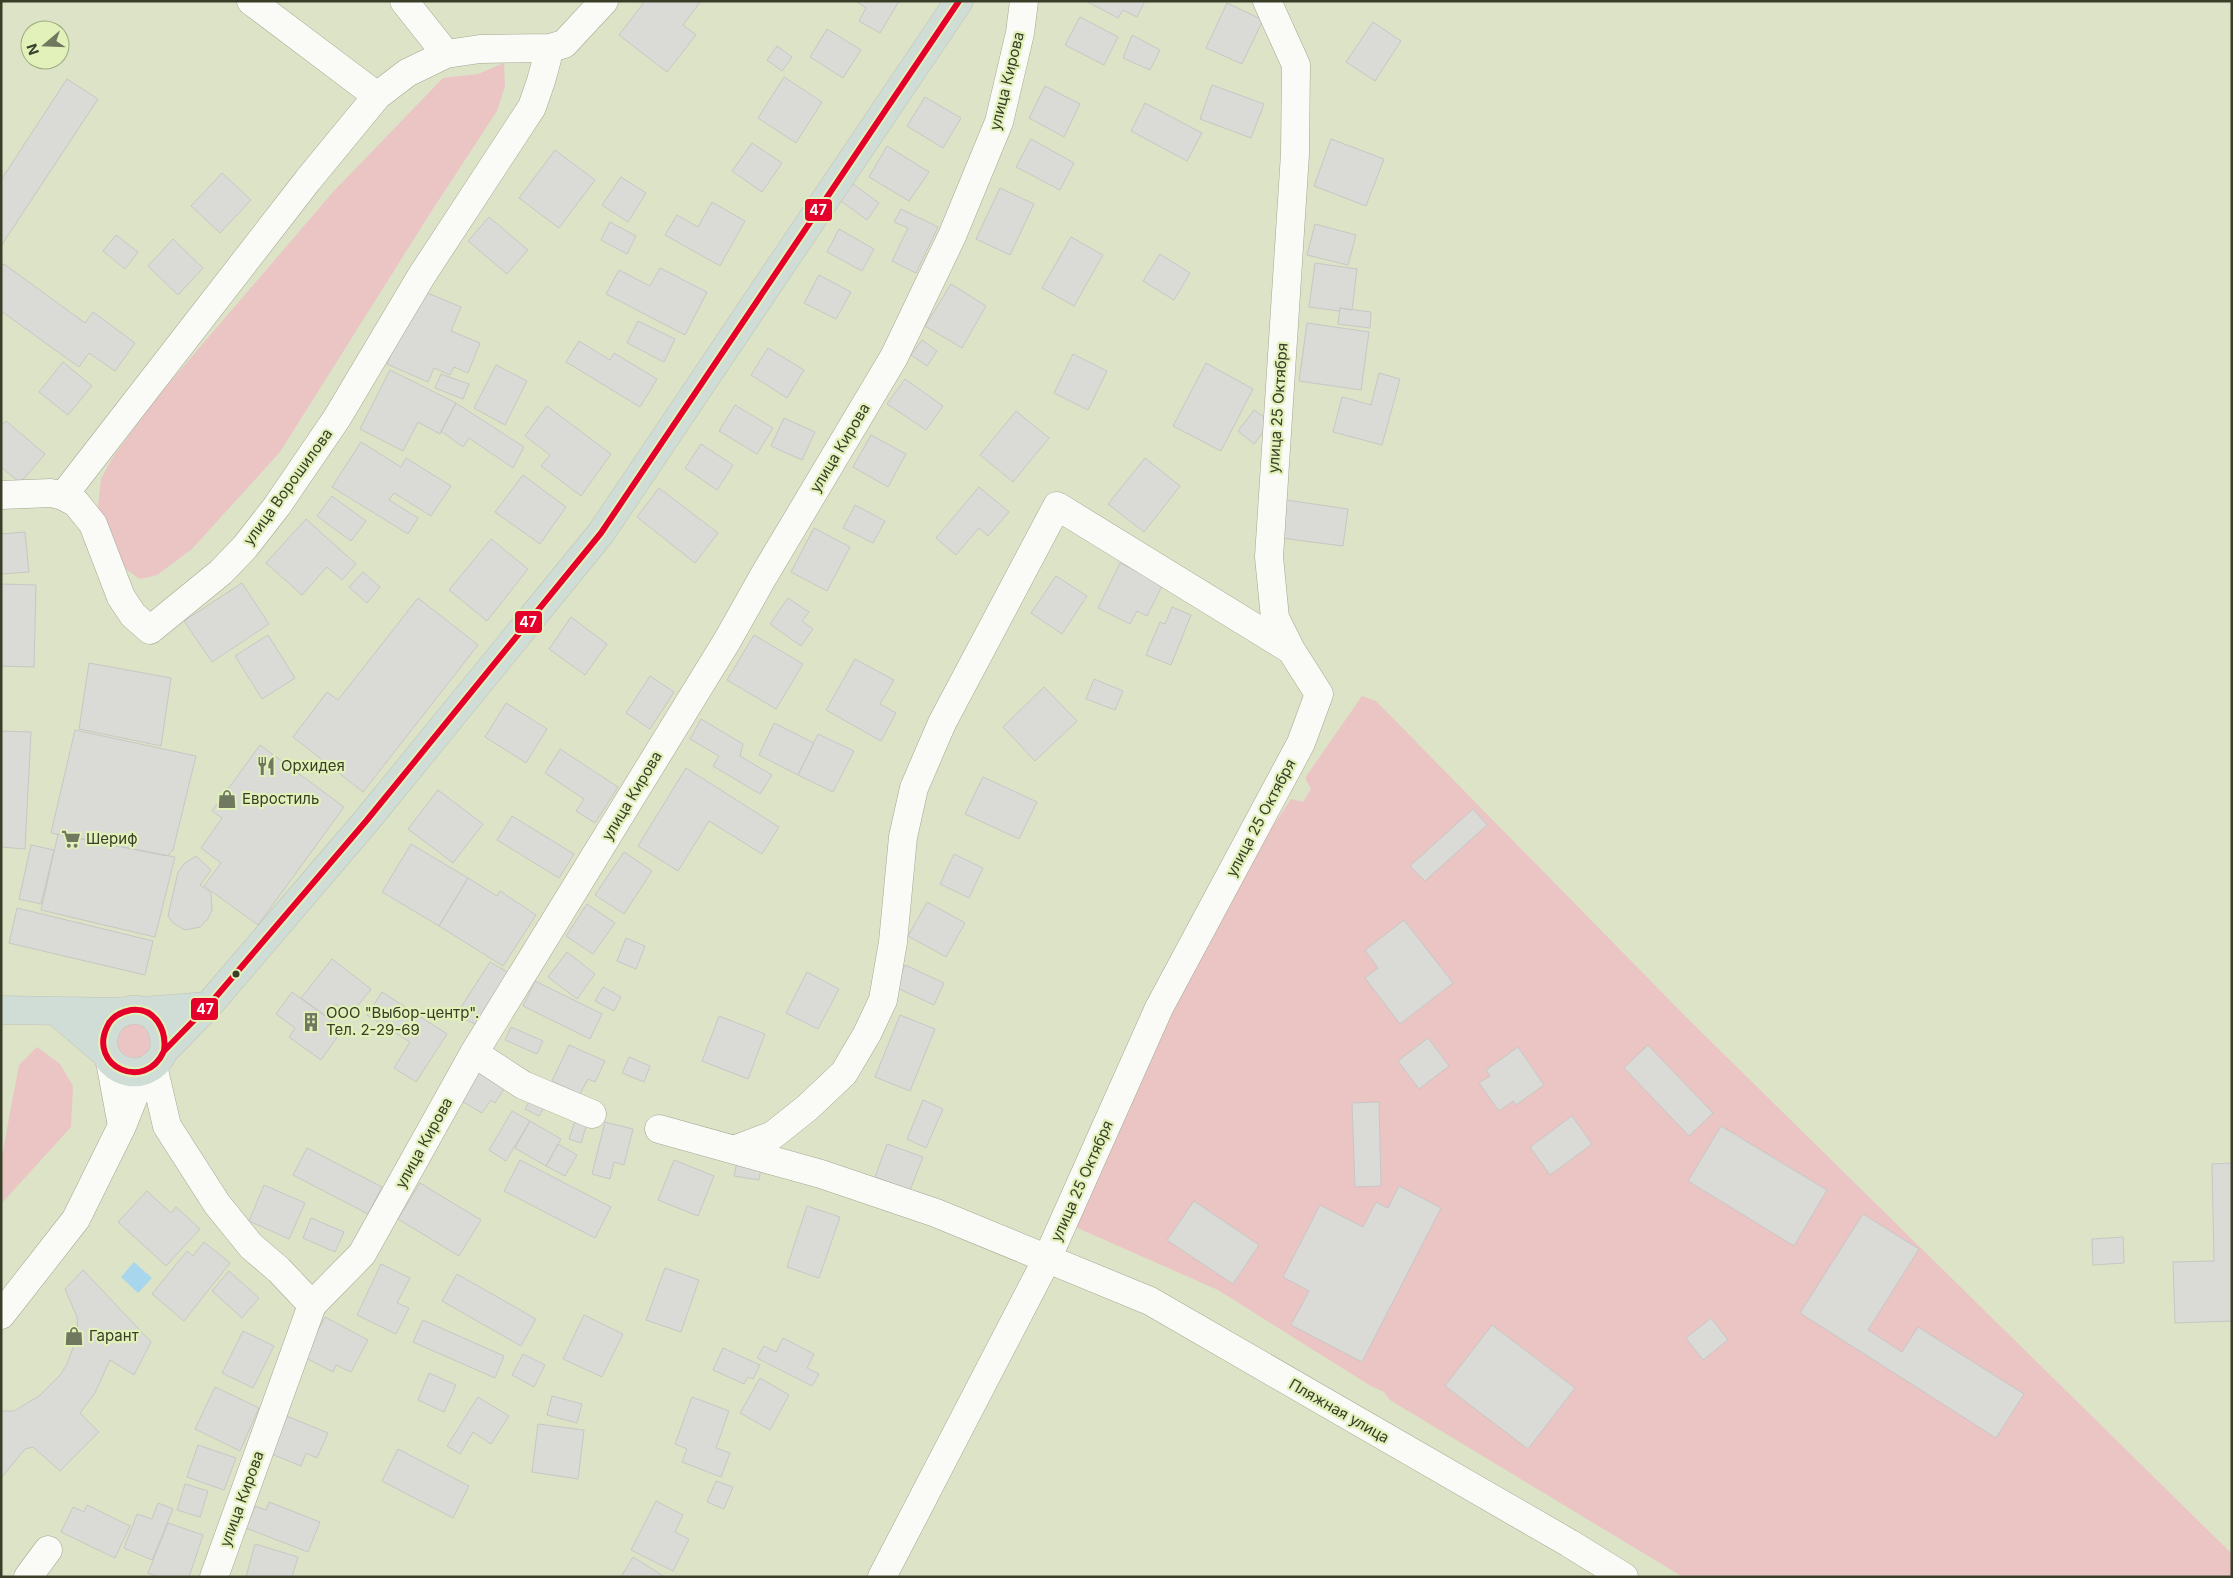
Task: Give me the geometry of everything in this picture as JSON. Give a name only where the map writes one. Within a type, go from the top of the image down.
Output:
[{"type":"highway","points":[[58,1012],[124,1071],[153,1063],[208,1006],[367,820],[601,533],[958,1]]},
{"type":"highway","points":[[1,1010],[133,1012],[208,1006]]},
{"type":"highway","points":[[108,1057],[103,1044],[106,1029],[114,1017],[133,1012],[152,1016],[164,1031],[153,1063]]},
{"type":"street","points":[[251,1],[377,96]]},
{"type":"street","points":[[404,1],[446,54]]},
{"type":"street","points":[[3,494],[50,493],[63,496],[308,180],[377,96],[408,73],[446,54],[480,49],[550,48],[564,44],[604,1]]},
{"type":"street","name":"улица Кирова","points":[[214,1577],[312,1305],[362,1254],[474,1053],[727,641],[763,576],[894,357],[952,236],[999,122],[1020,33],[1024,1]]},
{"type":"street","name":"улица 25 Октября","points":[[882,1577],[1047,1259],[1159,1008],[1301,743],[1319,694],[1291,650],[1275,618],[1269,557],[1294,154],[1296,65],[1267,1]]},
{"type":"street","name":"улица Ворошилова","points":[[63,496],[76,502],[93,524],[121,597],[133,615],[150,630],[221,572],[245,547],[277,506],[337,418],[422,275],[532,107],[550,48]]},
{"type":"street","points":[[736,1149],[773,1134],[807,1108],[844,1073],[867,1034],[883,1000],[893,942],[903,837],[914,788],[942,722],[1057,506],[1291,650]]},
{"type":"street","points":[[474,1053],[523,1085],[592,1114]]},
{"type":"street","points":[[108,1057],[122,1126]]},
{"type":"street","points":[[1,1315],[76,1219],[153,1063]]},
{"type":"street","points":[[153,1063],[168,1126],[217,1204],[251,1246],[279,1270],[312,1305]]},
{"type":"street","name":"Пляжная улица","points":[[659,1130],[736,1149],[821,1174],[936,1213],[1150,1301],[1562,1539],[1624,1577]]},
{"type":"street","points":[[28,1577],[48,1550]]},
{"type":"shaded area","points":[[504,63],[505,86],[497,111],[429,215],[280,452],[192,549],[157,575],[140,579],[127,570],[110,542],[98,506],[101,479],[113,457],[159,395],[333,192],[443,78],[478,74]]},
{"type":"shaded area","points":[[1362,696],[1376,701],[1685,1016],[2232,1554],[2232,1577],[1683,1577],[1390,1400],[1384,1392],[1371,1386],[1218,1290],[1073,1226],[1165,1015],[1251,859],[1291,799],[1303,802],[1311,789],[1305,778]]},
{"type":"shaded area","points":[[143,1019],[157,1052],[122,1063],[111,1035],[114,1028]]},
{"type":"shaded area","points":[[37,1047],[60,1064],[73,1086],[71,1127],[1,1204],[1,1161],[19,1065]]},
{"type":"water","points":[[134,1262],[152,1278],[138,1293],[121,1277]]},
{"type":"building","points":[[645,1],[701,1],[683,25],[696,35],[667,72],[619,35]]},
{"type":"building","points":[[856,1],[899,1],[880,33],[859,21],[866,8]]},
{"type":"building","points":[[1086,1],[1145,1],[1137,17],[1123,10],[1118,18]]},
{"type":"building","points":[[1227,3],[1263,20],[1242,64],[1206,48]]},
{"type":"building","points":[[1080,17],[1118,37],[1104,65],[1065,45]]},
{"type":"building","points":[[1373,22],[1401,41],[1375,81],[1346,62]]},
{"type":"building","points":[[827,29],[861,50],[843,78],[810,57]]},
{"type":"building","points":[[1132,35],[1160,50],[1150,70],[1123,58]]},
{"type":"building","points":[[777,46],[792,57],[782,71],[767,60]]},
{"type":"building","points":[[784,77],[822,102],[796,143],[758,118]]},
{"type":"building","points":[[67,79],[98,99],[1,246],[1,180]]},
{"type":"building","points":[[1212,85],[1264,104],[1251,138],[1200,119]]},
{"type":"building","points":[[1045,86],[1080,104],[1064,137],[1029,118]]},
{"type":"building","points":[[925,97],[961,118],[943,148],[907,126]]},
{"type":"building","points":[[1145,103],[1202,133],[1187,161],[1131,131]]},
{"type":"building","points":[[1031,139],[1074,163],[1060,190],[1016,167]]},
{"type":"building","points":[[1331,139],[1384,159],[1366,206],[1314,186]]},
{"type":"building","points":[[752,143],[782,163],[762,192],[732,171]]},
{"type":"building","points":[[887,146],[929,172],[909,201],[869,177]]},
{"type":"building","points":[[555,150],[595,180],[559,228],[519,198]]},
{"type":"building","points":[[222,173],[251,200],[220,233],[191,206]]},
{"type":"building","points":[[621,177],[646,193],[628,222],[602,205]]},
{"type":"building","points":[[849,181],[879,203],[867,220],[837,198]]},
{"type":"building","points":[[1000,188],[1034,204],[1010,255],[976,239]]},
{"type":"building","points":[[712,202],[745,221],[720,266],[665,235],[677,215],[698,227]]},
{"type":"building","points":[[901,209],[938,227],[916,273],[892,261],[908,228],[894,222]]},
{"type":"building","points":[[489,217],[528,250],[507,274],[468,241]]},
{"type":"building","points":[[610,222],[636,236],[627,254],[601,240]]},
{"type":"building","points":[[1315,224],[1356,235],[1348,265],[1307,255]]},
{"type":"building","points":[[839,229],[874,249],[862,271],[827,252]]},
{"type":"building","points":[[116,235],[138,252],[125,269],[103,251]]},
{"type":"building","points":[[1071,237],[1103,255],[1074,306],[1042,288]]},
{"type":"building","points":[[173,239],[203,268],[178,295],[148,266]]},
{"type":"building","points":[[1160,254],[1190,273],[1174,300],[1143,281]]},
{"type":"building","points":[[1315,263],[1357,269],[1352,310],[1340,308],[1339,311],[1309,307]]},
{"type":"building","points":[[4,264],[85,323],[93,312],[135,343],[115,371],[89,353],[79,367],[1,311],[1,268]]},
{"type":"building","points":[[660,268],[707,292],[685,335],[606,294],[619,270],[650,286]]},
{"type":"building","points":[[819,275],[851,292],[836,319],[804,303]]},
{"type":"building","points":[[951,284],[986,306],[962,348],[925,326]]},
{"type":"building","points":[[418,289],[461,307],[451,331],[480,343],[468,373],[454,367],[450,375],[434,368],[428,382],[387,364]]},
{"type":"building","points":[[1340,308],[1371,312],[1370,328],[1338,324]]},
{"type":"building","points":[[638,321],[675,339],[664,362],[627,343]]},
{"type":"building","points":[[1307,323],[1369,332],[1361,390],[1299,381]]},
{"type":"building","points":[[922,340],[937,351],[927,366],[911,355]]},
{"type":"building","points":[[579,341],[610,360],[614,353],[657,379],[640,407],[566,362]]},
{"type":"building","points":[[768,348],[804,370],[787,398],[751,375]]},
{"type":"building","points":[[1073,354],[1107,371],[1088,410],[1054,393]]},
{"type":"building","points":[[63,362],[92,386],[68,415],[39,392]]},
{"type":"building","points":[[1206,363],[1253,389],[1221,451],[1173,426]]},
{"type":"building","points":[[496,365],[527,381],[505,425],[474,408]]},
{"type":"building","points":[[390,370],[456,403],[440,434],[418,422],[403,451],[360,429]]},
{"type":"building","points":[[1379,373],[1400,379],[1382,445],[1333,432],[1342,397],[1371,405]]},
{"type":"building","points":[[441,374],[469,384],[463,399],[435,388]]},
{"type":"building","points":[[905,379],[943,406],[926,430],[887,404]]},
{"type":"building","points":[[456,403],[524,447],[513,468],[469,438],[463,447],[441,431]]},
{"type":"building","points":[[735,405],[773,428],[757,454],[719,431]]},
{"type":"building","points":[[547,406],[611,454],[581,496],[541,466],[550,455],[525,436]]},
{"type":"building","points":[[1254,410],[1271,422],[1254,444],[1238,431]]},
{"type":"building","points":[[1016,411],[1049,438],[1013,482],[980,455]]},
{"type":"building","points":[[784,418],[815,432],[802,460],[771,446]]},
{"type":"building","points":[[6,421],[45,454],[20,483],[1,467],[1,426]]},
{"type":"building","points":[[871,435],[906,454],[888,487],[853,467]]},
{"type":"building","points":[[361,442],[401,467],[406,458],[451,486],[431,516],[394,493],[389,500],[418,518],[408,534],[332,487]]},
{"type":"building","points":[[701,444],[733,465],[717,490],[685,468]]},
{"type":"building","points":[[1145,458],[1180,486],[1144,532],[1108,504]]},
{"type":"building","points":[[523,475],[566,507],[540,544],[495,512]]},
{"type":"building","points":[[979,487],[1009,512],[988,536],[979,528],[956,555],[936,538]]},
{"type":"building","points":[[659,488],[718,533],[695,563],[637,517]]},
{"type":"building","points":[[332,496],[366,521],[351,541],[317,516]]},
{"type":"building","points":[[1286,500],[1348,509],[1343,546],[1281,538]]},
{"type":"building","points":[[855,505],[885,521],[873,543],[843,528]]},
{"type":"building","points":[[306,519],[356,564],[342,580],[327,567],[302,595],[266,563]]},
{"type":"building","points":[[814,528],[850,547],[827,591],[791,572]]},
{"type":"building","points":[[25,532],[29,572],[1,574],[1,534]]},
{"type":"building","points":[[491,539],[528,569],[487,621],[449,590]]},
{"type":"building","points":[[1120,563],[1163,584],[1147,616],[1137,611],[1130,624],[1098,608]]},
{"type":"building","points":[[363,572],[380,587],[367,603],[349,587]]},
{"type":"building","points":[[1056,576],[1087,596],[1062,634],[1031,613]]},
{"type":"building","points":[[242,583],[269,624],[212,662],[184,621]]},
{"type":"building","points":[[1,584],[36,585],[34,667],[1,666]]},
{"type":"building","points":[[418,598],[478,645],[363,792],[293,737],[327,692],[338,700]]},
{"type":"building","points":[[788,598],[809,612],[802,621],[813,629],[801,646],[770,624]]},
{"type":"building","points":[[1172,607],[1191,615],[1171,665],[1146,655],[1160,622],[1165,624]]},
{"type":"building","points":[[571,617],[607,644],[585,675],[549,649]]},
{"type":"building","points":[[268,635],[295,678],[262,699],[235,656]]},
{"type":"building","points":[[754,635],[803,664],[776,709],[727,680]]},
{"type":"building","points":[[855,659],[894,680],[880,704],[896,713],[881,741],[826,710]]},
{"type":"building","points":[[89,663],[171,678],[161,746],[79,729]]},
{"type":"building","points":[[650,676],[674,692],[650,729],[626,713]]},
{"type":"building","points":[[1094,679],[1123,691],[1115,710],[1086,699]]},
{"type":"building","points":[[1044,687],[1077,721],[1035,761],[1003,727]]},
{"type":"building","points":[[506,703],[547,729],[526,763],[485,737]]},
{"type":"building","points":[[701,719],[743,744],[740,756],[772,775],[760,794],[713,766],[719,756],[690,739]]},
{"type":"building","points":[[774,723],[814,743],[798,775],[759,755]]},
{"type":"building","points":[[75,730],[196,756],[173,850],[167,856],[51,833]]},
{"type":"building","points":[[1,731],[31,732],[25,849],[1,847]]},
{"type":"building","points":[[818,734],[854,751],[833,792],[798,775]]},
{"type":"building","points":[[260,745],[344,807],[258,925],[204,886],[221,863],[201,848],[222,818],[212,811]]},
{"type":"building","points":[[560,749],[618,787],[595,823],[576,811],[584,799],[545,773]]},
{"type":"building","points":[[686,768],[779,827],[762,854],[709,821],[678,871],[638,846]]},
{"type":"building","points":[[983,777],[1037,802],[1019,839],[965,814]]},
{"type":"building","points":[[438,790],[483,824],[453,863],[408,829]]},
{"type":"building","points":[[1473,809],[1487,825],[1425,881],[1410,866]]},
{"type":"building","points":[[512,816],[574,854],[559,878],[497,840]]},
{"type":"building","points":[[58,834],[175,857],[155,937],[41,910]]},
{"type":"building","points":[[411,844],[468,878],[439,926],[382,892]]},
{"type":"building","points":[[31,845],[54,850],[41,904],[19,899]]},
{"type":"building","points":[[624,852],[652,871],[624,914],[595,895]]},
{"type":"building","points":[[954,854],[983,868],[969,898],[940,884]]},
{"type":"building","points":[[196,856],[211,870],[200,885],[211,893],[212,910],[208,919],[200,927],[185,930],[173,923],[168,916],[178,872],[185,863]]},
{"type":"building","points":[[468,878],[497,896],[500,891],[536,915],[503,966],[439,926]]},
{"type":"building","points":[[927,902],[965,923],[946,957],[908,936]]},
{"type":"building","points":[[587,904],[615,923],[593,954],[566,936]]},
{"type":"building","points":[[17,908],[153,941],[145,975],[9,943]]},
{"type":"building","points":[[1404,920],[1453,983],[1400,1024],[1365,978],[1378,968],[1365,950]]},
{"type":"building","points":[[626,938],[645,946],[636,969],[617,961]]},
{"type":"building","points":[[567,952],[595,974],[577,999],[548,977]]},
{"type":"building","points":[[332,959],[371,989],[350,1016],[336,1004],[326,1016],[301,998]]},
{"type":"building","points":[[490,962],[509,973],[477,1025],[456,1015]]},
{"type":"building","points":[[905,965],[944,983],[934,1005],[895,987]]},
{"type":"building","points":[[807,972],[839,989],[818,1029],[786,1013]]},
{"type":"building","points":[[535,981],[602,1014],[590,1039],[523,1006]]},
{"type":"building","points":[[603,987],[621,997],[614,1011],[595,1001]]},
{"type":"building","name":"ООО \"Выбор-центр\". Тел. 2-29-69","points":[[292,992],[343,1029],[321,1060],[289,1037],[295,1028],[276,1014]]},
{"type":"building","points":[[382,992],[447,1034],[416,1082],[394,1068],[410,1042],[367,1015]]},
{"type":"building","points":[[900,1015],[935,1029],[910,1091],[875,1077]]},
{"type":"building","points":[[719,1016],[765,1034],[748,1079],[702,1061]]},
{"type":"building","points":[[511,1027],[543,1041],[537,1054],[505,1040]]},
{"type":"building","points":[[1428,1038],[1449,1066],[1419,1089],[1398,1061]]},
{"type":"building","points":[[569,1045],[605,1061],[595,1082],[588,1079],[580,1094],[552,1081]]},
{"type":"building","points":[[1648,1045],[1713,1113],[1689,1136],[1624,1068]]},
{"type":"building","points":[[1518,1047],[1544,1085],[1516,1105],[1513,1101],[1499,1111],[1479,1083],[1490,1076],[1486,1070]]},
{"type":"building","points":[[629,1057],[650,1066],[644,1082],[622,1073]]},
{"type":"building","points":[[473,1067],[505,1087],[495,1103],[491,1100],[482,1113],[455,1097]]},
{"type":"building","points":[[530,1100],[544,1107],[539,1116],[525,1109]]},
{"type":"building","points":[[923,1100],[943,1109],[926,1148],[907,1139]]},
{"type":"building","points":[[1379,1102],[1381,1186],[1355,1187],[1352,1103]]},
{"type":"building","points":[[512,1111],[530,1121],[506,1161],[489,1150]]},
{"type":"building","points":[[1572,1116],[1592,1144],[1550,1175],[1530,1147]]},
{"type":"building","points":[[530,1121],[561,1139],[546,1166],[515,1148]]},
{"type":"building","points":[[575,1121],[587,1124],[581,1143],[569,1139]]},
{"type":"building","points":[[605,1122],[633,1129],[624,1165],[614,1162],[610,1179],[592,1174]]},
{"type":"building","points":[[1721,1126],[1827,1190],[1794,1246],[1688,1181]]},
{"type":"building","points":[[558,1144],[577,1155],[565,1176],[546,1166]]},
{"type":"building","points":[[887,1144],[923,1157],[910,1190],[875,1177]]},
{"type":"building","points":[[307,1148],[382,1187],[368,1214],[293,1175]]},
{"type":"building","points":[[738,1157],[762,1162],[759,1180],[734,1176]]},
{"type":"building","points":[[520,1160],[611,1207],[595,1238],[504,1191]]},
{"type":"building","points":[[674,1160],[714,1176],[698,1216],[658,1200]]},
{"type":"building","points":[[2232,1163],[2232,1321],[2175,1323],[2173,1262],[2214,1261],[2212,1164]]},
{"type":"building","points":[[420,1183],[481,1220],[459,1256],[398,1219]]},
{"type":"building","points":[[264,1185],[305,1203],[289,1239],[249,1221]]},
{"type":"building","points":[[1399,1186],[1441,1208],[1362,1362],[1291,1325],[1309,1291],[1283,1277],[1320,1205],[1363,1227],[1376,1202],[1388,1208]]},
{"type":"building","points":[[147,1191],[171,1213],[176,1207],[200,1229],[166,1266],[118,1222]]},
{"type":"building","points":[[1194,1201],[1259,1245],[1233,1284],[1167,1240]]},
{"type":"building","points":[[807,1206],[840,1217],[819,1278],[787,1267]]},
{"type":"building","points":[[1863,1214],[1919,1249],[1868,1330],[1902,1352],[1918,1327],[2024,1394],[1996,1438],[1800,1313]]},
{"type":"building","points":[[311,1218],[344,1232],[335,1252],[303,1238]]},
{"type":"building","points":[[2123,1237],[2124,1263],[2093,1265],[2092,1239]]},
{"type":"building","points":[[204,1242],[230,1263],[184,1321],[152,1294],[187,1251],[193,1256]]},
{"type":"building","points":[[381,1264],[410,1278],[397,1303],[409,1308],[396,1334],[357,1315]]},
{"type":"building","points":[[665,1268],[699,1280],[681,1332],[646,1320]]},
{"type":"building","points":[[83,1270],[151,1342],[134,1375],[110,1360],[95,1393],[80,1413],[99,1432],[60,1471],[33,1447],[25,1449],[1,1478],[1,1411],[14,1411],[39,1396],[61,1374],[67,1364],[78,1334],[77,1317],[65,1289]]},
{"type":"building","points":[[229,1271],[259,1298],[242,1318],[212,1291]]},
{"type":"building","points":[[457,1274],[536,1319],[521,1346],[442,1301]]},
{"type":"building","points":[[584,1315],[623,1334],[602,1377],[563,1359]]},
{"type":"building","points":[[325,1317],[368,1340],[351,1372],[336,1365],[333,1372],[304,1357]]},
{"type":"building","points":[[1711,1318],[1728,1340],[1703,1360],[1686,1338]]},
{"type":"building","points":[[423,1320],[504,1356],[495,1378],[413,1342]]},
{"type":"building","points":[[1492,1325],[1575,1388],[1528,1449],[1445,1386]]},
{"type":"building","points":[[243,1331],[274,1346],[253,1388],[222,1373]]},
{"type":"building","points":[[783,1338],[814,1354],[807,1368],[819,1374],[812,1386],[757,1358],[764,1346],[776,1352]]},
{"type":"building","points":[[723,1348],[760,1365],[753,1379],[748,1377],[744,1384],[713,1370]]},
{"type":"building","points":[[523,1354],[545,1365],[534,1387],[512,1375]]},
{"type":"building","points":[[429,1373],[456,1385],[444,1412],[418,1400]]},
{"type":"building","points":[[760,1378],[789,1395],[770,1430],[740,1413]]},
{"type":"building","points":[[215,1387],[259,1408],[240,1451],[195,1429]]},
{"type":"building","points":[[552,1396],[582,1404],[577,1423],[547,1415]]},
{"type":"building","points":[[478,1397],[509,1416],[491,1444],[473,1432],[460,1454],[447,1446]]},
{"type":"building","points":[[692,1397],[729,1411],[716,1448],[730,1453],[721,1477],[682,1462],[687,1449],[675,1444]]},
{"type":"building","points":[[284,1415],[328,1433],[317,1458],[306,1453],[301,1466],[269,1453]]},
{"type":"building","points":[[538,1424],[584,1430],[578,1479],[532,1472]]},
{"type":"building","points":[[198,1445],[236,1458],[224,1490],[187,1477]]},
{"type":"building","points":[[398,1449],[469,1486],[453,1518],[382,1481]]},
{"type":"building","points":[[716,1481],[733,1487],[724,1509],[707,1502]]},
{"type":"building","points":[[185,1484],[208,1491],[200,1517],[177,1510]]},
{"type":"building","points":[[656,1501],[683,1515],[675,1532],[689,1539],[673,1571],[631,1550]]},
{"type":"building","points":[[269,1502],[320,1522],[308,1552],[246,1528],[255,1506],[266,1510]]},
{"type":"building","points":[[158,1503],[173,1509],[152,1560],[124,1548],[137,1514],[152,1519]]},
{"type":"building","points":[[87,1505],[130,1526],[115,1558],[61,1532],[73,1507],[84,1512]]},
{"type":"building","points":[[168,1523],[203,1535],[189,1577],[158,1577],[148,1573]]},
{"type":"building","points":[[255,1544],[298,1557],[292,1577],[246,1577]]},
{"type":"building","points":[[633,1557],[665,1577],[621,1577]]},
{"type":"transit line","name":"47","points":[[164,1051],[161,1028],[153,1016],[147,1012],[139,1010],[124,1012],[114,1018],[107,1027],[103,1041],[105,1053],[112,1063],[121,1069],[133,1072],[144,1070],[155,1064],[164,1051],[208,1006],[367,820],[601,533],[959,1]]},
{"type":"place","name":"Орхидея","points":[[266,766]]},
{"type":"place","name":"Евростиль","points":[[227,799]]},
{"type":"place","name":"Шериф","points":[[71,839]]},
{"type":"place","name":"ООО \"Выбор-центр\". Тел. 2-29-69","points":[[311,1022]]},
{"type":"place","name":"Гарант","points":[[74,1336]]}]
